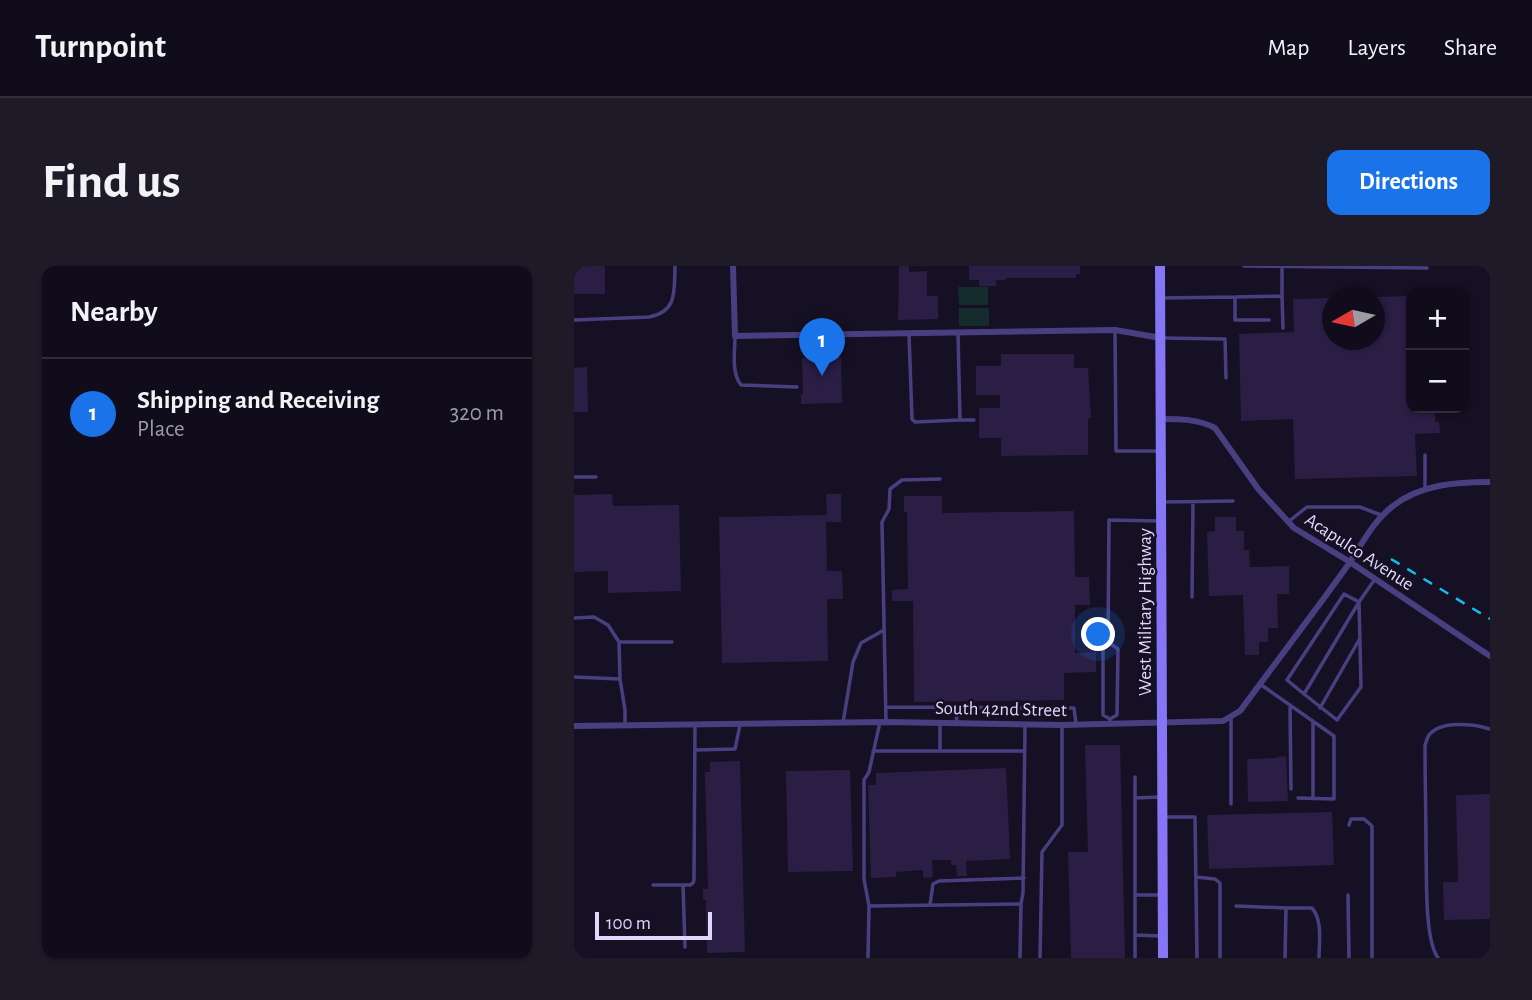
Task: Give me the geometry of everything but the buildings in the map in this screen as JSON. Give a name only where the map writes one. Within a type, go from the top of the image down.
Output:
[{"type":"main road","name":"West Military Highway","points":[[1160,266],[1163,958]]},
{"type":"street","points":[[733,266],[735,337],[1115,330],[1161,338]]},
{"type":"street","name":"Acapulco Avenue","points":[[1161,419],[1185,419],[1215,428],[1259,490],[1294,528],[1350,562],[1490,656]]},
{"type":"street","points":[[1231,718],[1240,711],[1260,684],[1350,562],[1368,533],[1394,505],[1425,488],[1463,482],[1490,482]]},
{"type":"street","name":"South 42nd Street","points":[[574,726],[883,722],[1076,725],[1223,721],[1231,718]]},
{"type":"lane","points":[[574,320],[649,317],[661,314],[673,300],[675,266]]},
{"type":"lane","points":[[1244,266],[1427,268]]},
{"type":"lane","points":[[1282,266],[1283,328]]},
{"type":"lane","points":[[1160,298],[1282,296]]},
{"type":"lane","points":[[1235,297],[1235,320],[1269,320]]},
{"type":"lane","points":[[1115,330],[1116,451],[1161,451]]},
{"type":"lane","points":[[958,333],[960,420]]},
{"type":"lane","points":[[909,334],[912,419],[915,422],[974,420]]},
{"type":"lane","points":[[735,337],[736,379],[741,385],[797,387]]},
{"type":"lane","points":[[1161,338],[1225,339],[1226,378]]},
{"type":"lane","points":[[1425,488],[1426,455]]},
{"type":"lane","points":[[574,477],[596,477]]},
{"type":"lane","points":[[868,958],[869,906],[864,879],[864,780],[869,772],[886,707],[882,522],[889,509],[891,489],[902,480],[940,479]]},
{"type":"lane","points":[[1161,502],[1233,501]]},
{"type":"lane","points":[[1192,597],[1193,502]]},
{"type":"lane","points":[[1288,522],[1307,507],[1360,507],[1384,516]]},
{"type":"lane","points":[[1108,642],[1118,649],[1117,715],[1110,722],[1103,715],[1103,649],[1108,642],[1110,520],[1161,521]]},
{"type":"lane","points":[[1304,695],[1374,579]]},
{"type":"lane","points":[[1344,594],[1359,602],[1361,687],[1337,720],[1287,680],[1344,594]]},
{"type":"lane","points":[[574,618],[594,617],[608,625],[619,642],[625,725]]},
{"type":"lane","points":[[843,723],[853,663],[861,643],[884,630]]},
{"type":"lane","points":[[1320,708],[1360,639]]},
{"type":"lane","points":[[619,642],[672,642]]},
{"type":"lane","points":[[574,677],[620,679]]},
{"type":"lane","points":[[1260,684],[1334,736],[1334,799],[1298,798]]},
{"type":"lane","points":[[1290,705],[1291,789]]},
{"type":"lane","points":[[886,707],[1074,708],[1076,725]]},
{"type":"lane","points":[[956,708],[957,723]]},
{"type":"lane","points":[[1231,718],[1231,804]]},
{"type":"lane","points":[[1313,721],[1313,799]]},
{"type":"lane","points":[[940,723],[940,751]]},
{"type":"lane","points":[[653,885],[682,885],[693,883],[694,880],[695,724]]},
{"type":"lane","points":[[695,750],[734,749],[740,724]]},
{"type":"lane","points":[[1020,958],[1024,878],[1025,724]]},
{"type":"lane","points":[[1438,958],[1431,939],[1428,911],[1424,746],[1430,733],[1442,727],[1455,724],[1490,729]]},
{"type":"lane","points":[[1040,958],[1042,852],[1062,825],[1062,725]]},
{"type":"lane","points":[[873,751],[1025,751]]},
{"type":"lane","points":[[1135,777],[1135,958]]},
{"type":"lane","points":[[1135,798],[1162,797]]},
{"type":"lane","points":[[1163,817],[1195,817],[1197,958]]},
{"type":"lane","points":[[1349,825],[1351,819],[1364,819],[1372,826],[1372,958]]},
{"type":"lane","points":[[1196,877],[1215,878],[1220,883],[1220,958]]},
{"type":"lane","points":[[930,905],[933,884],[939,881],[1024,878]]},
{"type":"lane","points":[[682,885],[685,947]]},
{"type":"lane","points":[[1136,895],[1163,895]]},
{"type":"lane","points":[[1348,895],[1349,958]]},
{"type":"lane","points":[[869,906],[1021,904]]},
{"type":"lane","points":[[1236,906],[1312,908],[1319,921],[1319,958]]},
{"type":"lane","points":[[1285,958],[1286,908]]},
{"type":"lane","points":[[1135,935],[1163,936]]},
{"type":"green space","points":[[958,287],[988,287],[988,305],[959,305]]},
{"type":"green space","points":[[959,308],[989,308],[989,326],[959,326]]},
{"type":"railway","points":[[1391,559],[1490,619]]},
{"type":"place","name":"Shipping and Receiving","points":[[822,376]]}]
